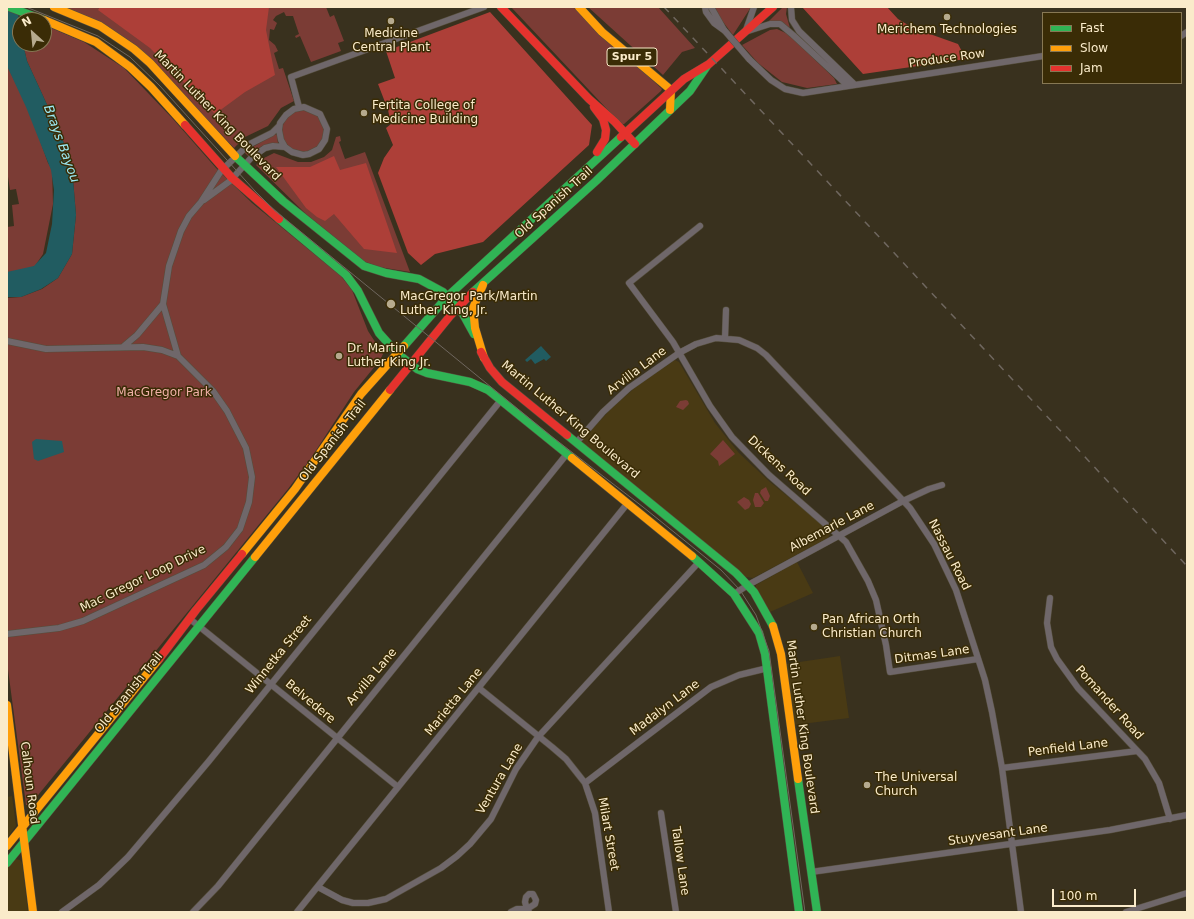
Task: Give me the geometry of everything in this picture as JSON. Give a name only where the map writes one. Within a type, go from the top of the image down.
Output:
[{"type":"main road","points":[[9,7],[22,12]]},
{"type":"main road","name":"Martin Luther King Boulevard","points":[[54,7],[100,26],[134,49],[150,63],[244,165],[283,201],[364,266],[386,273],[419,279],[448,296],[458,307],[473,331],[484,358],[494,374],[502,382],[723,561],[748,585],[768,615],[779,643],[817,912]]},
{"type":"main road","points":[[501,7],[589,99],[635,144]]},
{"type":"main road","name":"Spur 5","points":[[579,7],[602,32],[671,90]]},
{"type":"main road","name":"Old Spanish Trail","points":[[7,846],[155,665],[190,619],[295,489],[361,394],[390,359],[448,296],[624,132],[684,78],[709,64],[773,7]]},
{"type":"main road","points":[[52,23],[96,42],[117,56],[151,87],[232,178],[256,200],[346,275],[358,291],[379,333],[397,353],[410,363],[434,375],[474,384],[488,390],[699,562],[734,594],[759,633],[768,668],[799,912]]},
{"type":"main road","name":"Old Spanish Trail","points":[[7,863],[279,529],[410,363],[458,307],[635,144],[690,91],[709,64]]},
{"type":"main road","points":[[670,110],[671,90]]},
{"type":"main road","points":[[578,175],[584,164],[601,147],[605,140],[605,124],[589,99]]},
{"type":"main road","points":[[484,358],[475,328],[473,308],[486,280]]},
{"type":"main road","name":"Calhoun Road","points":[[7,705],[34,912]]},
{"type":"street","points":[[462,14],[473,7]]},
{"type":"street","points":[[298,108],[291,77],[484,7]]},
{"type":"street","name":"Produce Row","points":[[705,7],[706,12],[714,24],[725,31]]},
{"type":"street","name":"Produce Row","points":[[711,7],[725,31],[749,60],[771,80],[785,89],[803,93],[847,85],[1042,56]]},
{"type":"street","points":[[746,32],[754,7]]},
{"type":"street","points":[[790,7],[792,20],[799,31],[854,84]]},
{"type":"street","points":[[746,32],[770,24],[780,24],[847,85]]},
{"type":"street","points":[[178,356],[163,304],[174,248],[189,216],[201,202],[224,168],[248,145],[272,133],[279,126],[286,115],[298,108],[310,108],[320,114],[326,123],[325,140],[319,149],[309,154],[297,154],[285,148],[273,146],[265,148],[244,165],[232,178],[201,202]]},
{"type":"street","points":[[279,126],[281,140],[285,148]]},
{"type":"street","name":"Dickens Road","points":[[700,226],[629,283],[679,353],[710,406],[732,437],[769,475],[840,535],[856,558],[876,600],[886,645],[890,672]]},
{"type":"street","points":[[124,346],[137,335],[163,304]]},
{"type":"street","points":[[725,338],[726,310]]},
{"type":"street","name":"Nassau Road","points":[[679,353],[708,340],[725,338],[739,340],[750,344],[766,355],[904,501],[920,520],[944,564],[956,590],[985,680],[1002,768],[1022,912]]},
{"type":"street","name":"Mac Gregor Loop Drive","points":[[7,341],[46,349],[124,346],[153,348],[178,356],[222,402],[247,453],[252,477],[251,493],[245,517],[237,534],[226,547],[204,565],[95,616],[59,628],[7,634]]},
{"type":"street","name":"Arvilla Lane","points":[[576,443],[603,412],[629,388],[679,353]]},
{"type":"street","name":"Winnetka Street","points":[[62,912],[99,885],[128,857],[209,761],[501,400]]},
{"type":"street","name":"Arvilla Lane","points":[[193,912],[218,886],[566,455]]},
{"type":"street","name":"Albemarle Lane","points":[[734,594],[904,501],[929,489],[942,485]]},
{"type":"street","name":"Marietta Lane","points":[[297,912],[627,504]]},
{"type":"street","name":"Ventura Lane","points":[[318,887],[342,900],[353,903],[368,903],[386,899],[441,868],[470,844],[491,819],[516,769],[538,737],[699,562]]},
{"type":"street","name":"Pomander Road","points":[[1050,598],[1047,623],[1051,647],[1057,659],[1078,688],[1145,759],[1159,783],[1170,819]]},
{"type":"street","name":"Belvedere","points":[[190,619],[398,787]]},
{"type":"street","name":"Ditmas Lane","points":[[890,672],[978,659]]},
{"type":"street","name":"Madalyn Lane","points":[[585,782],[704,692],[739,675],[768,668]]},
{"type":"street","name":"Milart Street","points":[[479,688],[566,759],[585,782],[595,812],[609,912]]},
{"type":"street","name":"Penfield Lane","points":[[1002,768],[1137,751]]},
{"type":"street","name":"Tallow Lane","points":[[662,813],[676,912]]},
{"type":"street","name":"Stuyvesant Lane","points":[[811,872],[1110,830],[1187,815]]},
{"type":"street","points":[[1126,912],[1187,893]]},
{"type":"street","points":[[528,910],[525,902],[526,897],[529,894],[533,894]]},
{"type":"street","points":[[511,912],[517,908],[528,910]]},
{"type":"shaded area","points":[[100,7],[269,7],[266,30],[275,75],[245,92],[215,114],[150,48],[98,10]]},
{"type":"shaded area","points":[[802,7],[887,7],[898,19],[913,28],[958,44],[966,59],[863,74]]},
{"type":"shaded area","points":[[490,12],[592,125],[589,145],[483,242],[435,254],[421,265],[408,253],[378,173],[384,158],[393,145],[386,128],[391,124],[388,110],[378,84],[395,78],[386,51]]},
{"type":"shaded area","points":[[334,156],[340,170],[366,163],[397,253],[364,249],[334,214],[325,221],[317,217],[306,208],[276,167],[310,167]]},
{"type":"shaded area","points":[[675,360],[679,362],[715,423],[739,453],[770,482],[829,530],[830,534],[828,538],[753,578],[746,577],[584,445],[582,441],[584,438],[612,408],[637,386]]},
{"type":"shaded area","points":[[797,562],[813,593],[770,612],[756,589],[756,585]]},
{"type":"shaded area","points":[[840,656],[849,718],[794,725],[786,664]]},
{"type":"shaded area","points":[[12,796],[16,826],[7,838],[7,797]]},
{"type":"shaded area","points":[[15,859],[20,860],[22,863],[28,912],[7,912],[7,868]]},
{"type":"green space","points":[[63,7],[326,7],[330,17],[334,15],[344,41],[338,43],[341,51],[311,62],[300,36],[296,38],[295,36],[299,34],[293,16],[286,16],[284,12],[276,16],[273,20],[277,23],[274,30],[270,29],[269,40],[275,45],[278,51],[274,53],[279,69],[283,68],[294,101],[281,108],[268,126],[245,137],[234,148],[148,57]]},
{"type":"green space","points":[[511,7],[574,7],[662,89],[661,91],[624,124],[621,124]]},
{"type":"green space","points":[[588,7],[658,7],[695,48],[682,52],[663,75]]},
{"type":"green space","points":[[715,7],[751,7],[733,35],[720,18]]},
{"type":"green space","points":[[783,7],[787,7],[786,14],[790,28],[783,23],[767,23]]},
{"type":"green space","name":"MacGregor Park","points":[[52,28],[84,42],[124,68],[173,119],[216,168],[252,203],[341,276],[352,290],[368,331],[383,354],[380,360],[354,392],[311,458],[288,489],[30,805],[26,805],[7,662],[7,298],[21,297],[42,289],[58,278],[72,254],[76,215],[72,167],[61,135],[27,61],[25,52],[52,52]]},
{"type":"green space","points":[[777,29],[788,34],[834,78],[837,84],[807,88],[782,82],[758,63],[742,45],[770,30]]},
{"type":"green space","points":[[7,65],[31,115],[48,163],[52,169],[53,204],[43,254],[35,266],[20,273],[7,273],[7,227],[14,226],[12,205],[19,204],[16,189],[10,190],[7,170]]},
{"type":"green space","points":[[299,110],[307,110],[315,113],[321,119],[324,131],[321,143],[315,149],[307,152],[299,152],[291,149],[285,143],[282,135],[282,127],[285,119],[291,113]]},
{"type":"green space","points":[[275,134],[277,135],[278,143],[262,146],[248,156],[244,152]]},
{"type":"green space","points":[[340,136],[341,141],[339,142],[345,159],[365,152],[410,272],[379,267],[363,261],[306,214],[256,165],[264,158],[274,153],[298,162],[311,162],[324,157],[332,150],[336,137]]},
{"type":"green space","points":[[686,400],[689,404],[683,410],[676,407],[680,401]]},
{"type":"green space","points":[[723,440],[735,454],[719,466],[718,461],[710,454]]},
{"type":"green space","points":[[766,487],[770,496],[768,501],[765,501],[760,493],[761,490]]},
{"type":"green space","points":[[755,493],[758,493],[764,503],[761,507],[755,507],[753,500]]},
{"type":"green space","points":[[744,497],[749,500],[751,504],[749,508],[745,510],[737,502]]},
{"type":"water","name":"Brays Bayou","points":[[7,7],[18,7],[18,12],[12,12],[12,52],[25,52],[27,61],[61,135],[72,167],[76,215],[72,254],[58,278],[41,289],[21,297],[7,297],[7,272],[34,266],[46,253],[52,224],[54,190],[51,170],[26,107],[7,66]]},
{"type":"water","points":[[541,346],[551,357],[546,361],[544,359],[535,364],[531,359],[527,362],[525,360]]},
{"type":"water","points":[[36,439],[62,441],[64,452],[38,461],[34,459],[32,442]]},
{"type":"tram line","points":[[26,7],[98,36],[130,57],[160,86],[274,210],[551,436],[721,570],[740,590],[756,615],[769,651],[805,912]]},
{"type":"railway","points":[[664,7],[1187,566]]},
{"type":"traffic: fast","points":[[9,7],[22,12]]},
{"type":"traffic: fast","points":[[473,292],[596,181],[690,91],[707,66]]},
{"type":"traffic: fast","points":[[404,346],[448,296],[621,137]]},
{"type":"traffic: fast","points":[[235,156],[283,201],[364,266],[386,273],[419,279],[443,292],[463,314],[474,334]]},
{"type":"traffic: fast","points":[[279,219],[346,275],[358,291],[379,333],[397,353],[417,369],[427,373],[470,382],[488,390],[572,458]]},
{"type":"traffic: fast","points":[[567,435],[736,573],[754,592],[773,626]]},
{"type":"traffic: fast","points":[[692,556],[734,594],[759,633],[765,654],[799,912]]},
{"type":"traffic: fast","points":[[7,863],[255,557]]},
{"type":"traffic: fast","points":[[798,779],[817,912]]},
{"type":"traffic: slow","points":[[54,7],[100,26],[134,49],[150,63],[235,156]]},
{"type":"traffic: slow","points":[[579,7],[602,32],[671,90],[670,110]]},
{"type":"traffic: slow","points":[[52,23],[96,42],[130,67],[151,87],[185,125]]},
{"type":"traffic: slow","points":[[483,285],[473,308],[475,328],[484,358]]},
{"type":"traffic: slow","points":[[242,554],[295,489],[361,394],[404,346]]},
{"type":"traffic: slow","points":[[255,557],[390,390]]},
{"type":"traffic: slow","points":[[572,458],[692,556]]},
{"type":"traffic: slow","points":[[773,626],[781,654],[798,779]]},
{"type":"traffic: slow","points":[[7,846],[159,659]]},
{"type":"traffic: slow","points":[[7,705],[33,912]]},
{"type":"traffic: jam","points":[[501,7],[589,99],[615,122],[635,144]]},
{"type":"traffic: jam","points":[[621,137],[684,79],[709,64],[773,7]]},
{"type":"traffic: jam","points":[[594,107],[603,119],[606,130],[605,139],[597,152]]},
{"type":"traffic: jam","points":[[185,125],[232,178],[279,219]]},
{"type":"traffic: jam","points":[[390,390],[450,316],[473,292]]},
{"type":"traffic: jam","points":[[481,352],[490,368],[502,382],[567,435]]},
{"type":"traffic: jam","points":[[159,659],[196,610],[242,554]]},
{"type":"place","name":"Merichem Technologies","points":[[947,17]]},
{"type":"place","name":"Medicine Central Plant","points":[[391,21]]},
{"type":"place","name":"Fertita College of Medicine Building","points":[[364,113]]},
{"type":"place","name":"MacGregor Park/Martin Luther King, Jr.","points":[[391,304]]},
{"type":"place","name":"Dr. Martin Luther King Jr.","points":[[339,356]]},
{"type":"place","name":"Pan African Orth Christian Church","points":[[814,627]]},
{"type":"place","name":"The Universal Church","points":[[867,785]]}]
